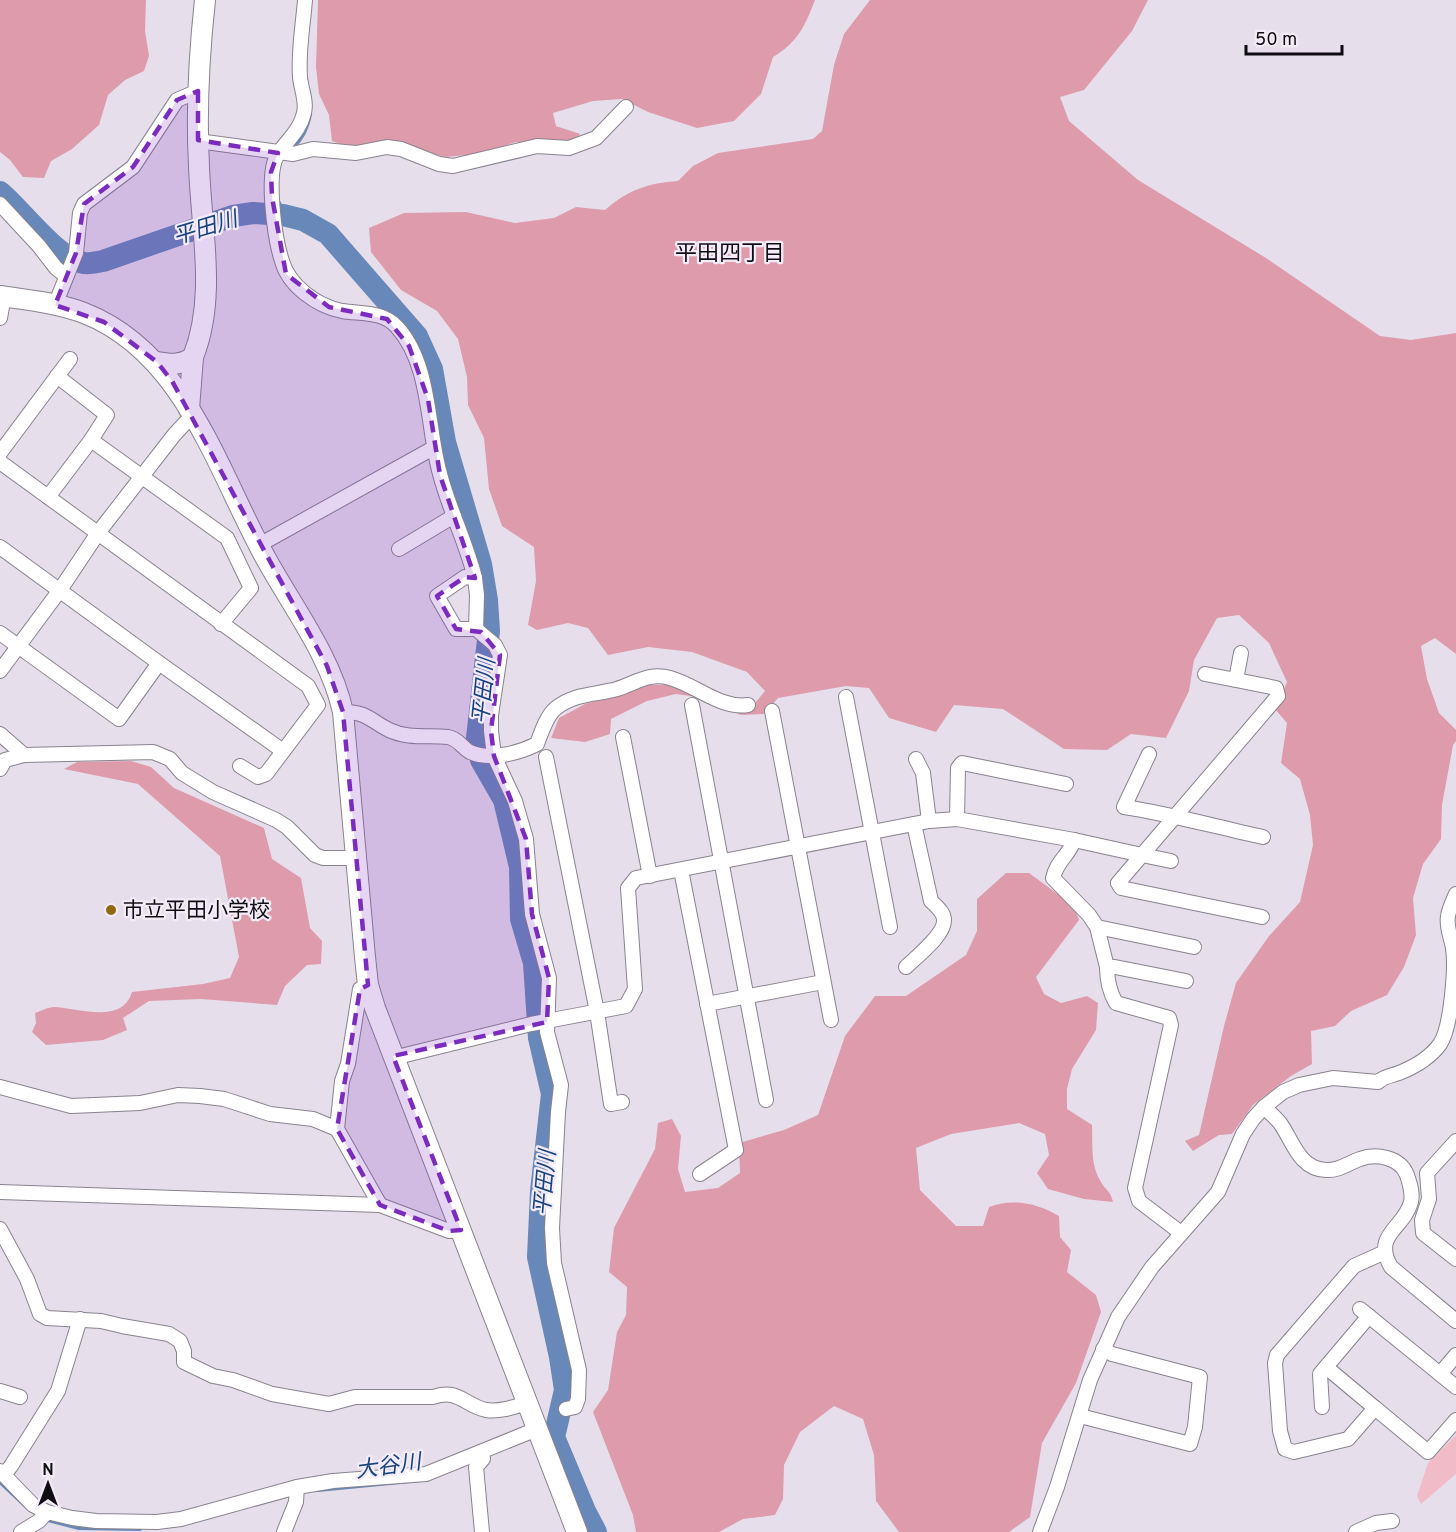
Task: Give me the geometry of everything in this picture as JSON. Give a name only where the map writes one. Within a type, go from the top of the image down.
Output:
[{"type":"street","points":[[0,671],[60,590],[98,533],[192,413],[193,357],[204,321],[207,292],[198,141],[198,91],[205,0]]},
{"type":"street","points":[[305,0],[300,68],[304,115],[297,132],[278,153],[271,172],[272,202],[281,260],[286,274],[295,285],[329,307],[387,319],[397,327],[409,346],[428,399],[434,450],[440,475],[475,578],[478,631]]},
{"type":"street","points":[[55,306],[71,265],[80,213],[84,204],[133,166],[177,100],[198,91]]},
{"type":"street","points":[[198,141],[298,154],[314,149],[356,153],[387,147],[401,149],[440,164],[453,166],[537,146],[568,148],[596,138],[626,107]]},
{"type":"street","points":[[0,204],[56,268],[71,265]]},
{"type":"street","points":[[0,318],[2,296],[82,312],[104,322],[157,362],[192,413],[259,544],[327,666],[340,694],[343,712],[368,985],[393,1058],[577,1532]]},
{"type":"street","points":[[157,362],[174,365],[185,363],[193,357]]},
{"type":"street","points":[[0,453],[70,359]]},
{"type":"street","points":[[48,497],[107,415],[57,376]]},
{"type":"street","points":[[91,440],[226,538],[252,588],[221,624]]},
{"type":"street","points":[[259,544],[434,450]]},
{"type":"street","points":[[0,462],[308,686],[318,705],[266,774],[258,777],[240,766]]},
{"type":"street","points":[[399,549],[454,516]]},
{"type":"street","points":[[0,547],[283,751]]},
{"type":"street","points":[[475,578],[465,577],[437,596],[456,629],[478,631],[495,645],[500,655],[491,715],[491,756],[515,801],[526,839],[532,914],[549,978],[540,1023],[549,1038],[561,1085],[552,1228],[554,1263],[579,1370],[578,1399],[575,1407],[566,1409]]},
{"type":"street","points":[[0,633],[119,719],[159,663]]},
{"type":"street","points":[[1236,680],[1241,652]]},
{"type":"street","points":[[1205,674],[1276,688],[1278,696],[1118,883],[1121,888],[1262,917]]},
{"type":"street","points":[[343,712],[365,714],[389,729],[404,735],[456,739],[467,750],[491,756],[537,744],[554,710],[565,701],[615,689],[640,678],[670,678],[727,704],[748,705]]},
{"type":"street","points":[[846,697],[890,927]]},
{"type":"street","points":[[692,705],[766,1100]]},
{"type":"street","points":[[772,711],[831,1020]]},
{"type":"street","points":[[0,734],[24,755]]},
{"type":"street","points":[[623,737],[650,876]]},
{"type":"street","points":[[0,769],[5,760],[24,755],[153,752],[170,759],[182,773],[213,792],[276,820],[315,855],[323,858],[356,858]]},
{"type":"street","points":[[1149,754],[1124,807],[1177,816],[1263,837]]},
{"type":"street","points":[[546,757],[597,1012],[610,1104],[622,1102]]},
{"type":"street","points":[[916,759],[922,773],[928,821]]},
{"type":"street","points":[[957,819],[958,768],[962,763],[1066,784]]},
{"type":"street","points":[[393,1058],[540,1023],[626,1006],[635,989],[628,888],[636,878],[928,821],[957,819],[1074,840],[1171,861]]},
{"type":"street","points":[[906,967],[936,939],[945,919],[931,901],[914,824]]},
{"type":"street","points":[[1074,840],[1071,849],[1055,867],[1053,878],[1089,915],[1097,927],[1107,967],[1107,981],[1116,1003],[1168,1018],[1171,1025],[1135,1188],[1139,1201],[1181,1233]]},
{"type":"street","points":[[681,870],[736,1150],[700,1174]]},
{"type":"street","points":[[1040,1532],[1058,1487],[1090,1380],[1118,1317],[1152,1267],[1218,1192],[1243,1134],[1263,1107],[1283,1092],[1314,1081],[1334,1078],[1378,1082],[1382,1078],[1416,1065],[1430,1055],[1441,1042],[1447,1026],[1454,964],[1448,917],[1456,894]]},
{"type":"street","points":[[1097,927],[1194,947]]},
{"type":"street","points":[[1107,967],[1186,981]]},
{"type":"street","points":[[707,1004],[823,982]]},
{"type":"street","points":[[368,985],[360,988],[348,1064],[342,1081],[337,1129],[380,1205]]},
{"type":"street","points":[[0,1087],[71,1106],[140,1103],[178,1095],[200,1095],[224,1099],[270,1114],[313,1119],[337,1129]]},
{"type":"street","points":[[1263,1107],[1280,1123],[1298,1154],[1316,1169],[1327,1171],[1341,1168],[1358,1159],[1372,1156],[1389,1159],[1405,1170],[1411,1187],[1411,1202],[1405,1215],[1392,1229],[1386,1241],[1385,1252],[1391,1267],[1456,1321]]},
{"type":"street","points":[[1456,1141],[1427,1173],[1429,1199],[1422,1220],[1423,1233],[1456,1259]]},
{"type":"street","points":[[0,1192],[380,1205],[449,1231],[461,1230]]},
{"type":"street","points":[[0,1229],[27,1279],[40,1314],[46,1317],[101,1321],[169,1334],[180,1341],[184,1351],[184,1362],[213,1376],[272,1394],[329,1404],[355,1397],[433,1397],[444,1393],[455,1395],[484,1410],[501,1410],[527,1403]]},
{"type":"street","points":[[1375,1408],[1348,1439],[1294,1452],[1285,1449],[1280,1431],[1275,1363],[1277,1355],[1354,1266],[1385,1252]]},
{"type":"street","points":[[1322,1407],[1320,1374],[1364,1312],[1456,1388]]},
{"type":"street","points":[[44,1516],[2,1473],[11,1466],[58,1391],[80,1319]]},
{"type":"street","points":[[1080,1416],[1190,1444],[1195,1427],[1200,1377],[1112,1354],[1103,1349]]},
{"type":"street","points":[[1440,1374],[1456,1355]]},
{"type":"street","points":[[1326,1366],[1428,1452],[1456,1420]]},
{"type":"street","points":[[0,1391],[20,1397]]},
{"type":"street","points":[[21,1532],[44,1516],[96,1521],[157,1522],[181,1519],[297,1487],[333,1481],[426,1474],[537,1429]]},
{"type":"street","points":[[482,1452],[483,1459],[476,1467],[482,1532]]},
{"type":"street","points":[[284,1532],[296,1502],[297,1487]]},
{"type":"street","points":[[1356,1532],[1376,1523],[1392,1521]]},
{"type":"highlighted area","points":[[198,91],[198,140],[278,153],[271,172],[272,197],[286,274],[329,307],[387,319],[409,346],[428,399],[440,475],[475,578],[465,577],[437,596],[456,629],[481,632],[500,655],[491,731],[494,756],[526,839],[532,914],[549,978],[547,1022],[393,1056],[461,1230],[449,1231],[380,1205],[337,1129],[360,989],[368,985],[343,712],[327,666],[172,381],[157,362],[104,322],[55,305],[76,253],[84,204],[133,167],[177,100]]},
{"type":"shaded area","points":[[0,0],[146,0],[145,31],[149,56],[144,71],[125,80],[108,95],[99,125],[72,149],[51,161],[44,178],[23,177],[10,160],[0,152]]},
{"type":"shaded area","points":[[318,0],[815,0],[800,33],[773,57],[761,94],[734,121],[697,128],[648,112],[622,99],[593,101],[553,113],[556,126],[580,134],[575,147],[516,142],[478,154],[445,157],[403,145],[346,146],[332,141],[329,115],[319,94],[316,67]]},
{"type":"shaded area","points":[[870,0],[1148,0],[1132,31],[1084,90],[1060,97],[1069,121],[1138,180],[1266,258],[1380,336],[1411,340],[1456,333],[1456,654],[1435,638],[1421,646],[1427,679],[1439,713],[1456,730],[1456,741],[1453,745],[1442,805],[1441,839],[1423,864],[1413,898],[1416,935],[1404,967],[1387,995],[1351,1011],[1335,1026],[1311,1031],[1312,1064],[1291,1076],[1253,1105],[1232,1134],[1219,1135],[1193,1151],[1185,1141],[1199,1135],[1236,983],[1269,936],[1300,902],[1313,845],[1310,815],[1300,779],[1281,763],[1287,723],[1275,709],[1287,682],[1269,643],[1239,615],[1217,618],[1194,660],[1189,691],[1166,738],[1131,734],[1107,750],[1064,749],[1003,709],[954,705],[936,732],[889,718],[869,688],[846,686],[778,698],[764,714],[741,715],[704,698],[676,694],[647,701],[611,719],[610,734],[585,742],[551,738],[559,718],[585,704],[626,693],[644,685],[668,685],[750,709],[765,691],[747,672],[692,652],[648,647],[608,655],[588,628],[568,623],[537,630],[528,625],[536,581],[534,547],[502,526],[489,489],[484,438],[468,405],[467,377],[458,339],[437,311],[401,290],[371,252],[369,228],[404,213],[466,212],[515,223],[554,218],[576,207],[605,210],[622,197],[639,189],[678,181],[693,166],[718,153],[813,139],[822,131],[834,65],[844,34]]},
{"type":"shaded area","points":[[131,761],[151,767],[174,788],[264,828],[272,859],[301,878],[310,928],[322,941],[321,964],[307,965],[285,986],[277,1005],[201,999],[149,1001],[123,1018],[127,1030],[103,1040],[46,1045],[32,1032],[36,1023],[35,1013],[54,1007],[109,1012],[127,1002],[132,992],[203,984],[230,978],[239,957],[220,856],[138,784],[64,769],[77,762]]},
{"type":"shaded area","points":[[1006,873],[1029,873],[1074,906],[1079,920],[1036,977],[1044,994],[1061,1003],[1087,996],[1098,1003],[1096,1030],[1072,1069],[1067,1089],[1067,1109],[1092,1125],[1095,1168],[1113,1202],[1084,1199],[1048,1189],[1037,1173],[1049,1155],[1045,1134],[1019,1123],[951,1134],[916,1148],[920,1190],[956,1226],[983,1226],[989,1207],[1016,1202],[1034,1205],[1059,1216],[1060,1237],[1071,1250],[1067,1272],[1096,1295],[1101,1312],[1076,1383],[1042,1443],[1030,1517],[1009,1532],[899,1532],[876,1501],[874,1455],[863,1419],[834,1406],[800,1432],[784,1465],[783,1499],[775,1515],[743,1519],[719,1532],[636,1532],[633,1515],[593,1412],[608,1390],[617,1332],[626,1315],[627,1287],[609,1272],[614,1228],[655,1149],[658,1123],[672,1119],[681,1136],[678,1169],[685,1192],[718,1188],[740,1173],[739,1143],[784,1130],[818,1115],[845,1036],[875,996],[906,996],[966,955],[977,931],[977,899]]},
{"type":"shaded area","points":[[1456,1435],[1456,1474],[1421,1504],[1417,1496],[1428,1463]]},
{"type":"waterway","points":[[292,149],[304,133],[310,114]]},
{"type":"waterway","name":"平田川","points":[[0,192],[51,244],[74,260],[86,263],[103,261],[233,216],[253,213],[283,215],[303,220],[328,234],[417,336],[432,369],[445,442],[481,564],[487,600],[489,631],[477,738],[481,760],[504,800],[520,867],[521,919],[534,963],[539,1038],[552,1094],[541,1191],[538,1257],[565,1390],[554,1437],[596,1532]]},
{"type":"waterway","points":[[279,203],[283,215]]},
{"type":"waterway","name":"大谷川","points":[[318,1490],[421,1480]]},
{"type":"waterway","name":"大谷川","points":[[0,1482],[30,1510]]},
{"type":"waterway","name":"大谷川","points":[[44,1519],[79,1528],[140,1529]]},
{"type":"place","name":"市立平田小学校","points":[[111,910]]},
{"type":"district","name":"平田四丁目","points":[[730,252]]}]
